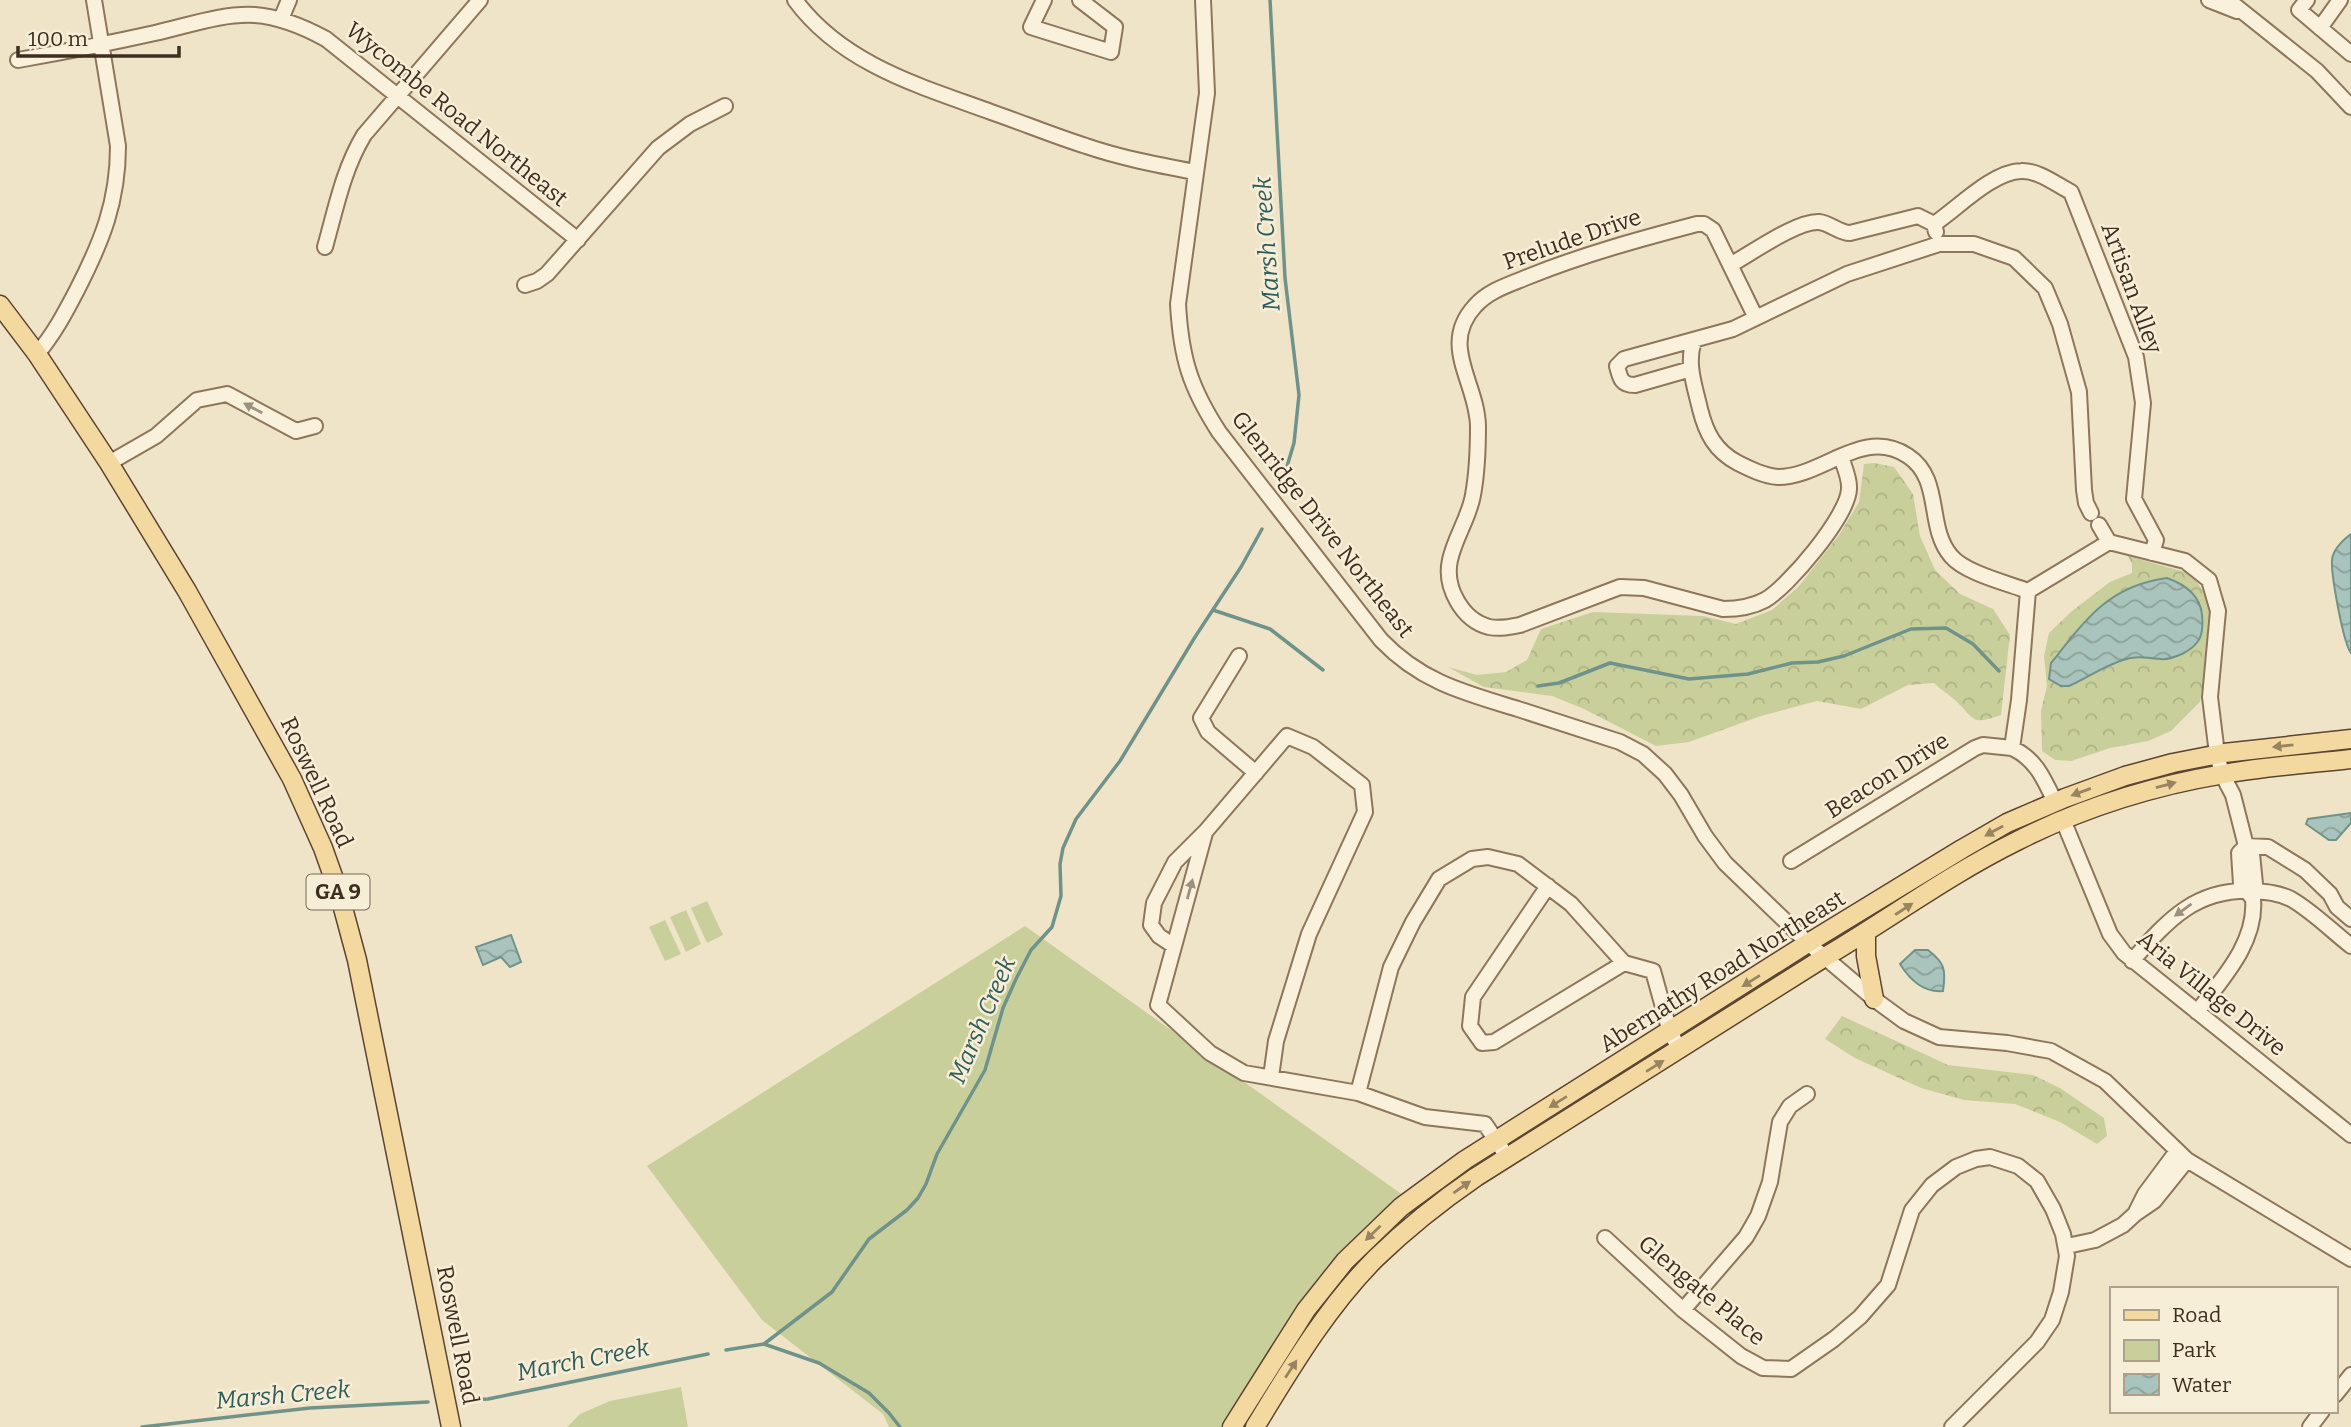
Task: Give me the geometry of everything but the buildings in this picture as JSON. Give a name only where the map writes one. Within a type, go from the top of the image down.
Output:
[{"type":"main road","name":"Roswell Road","points":[[0,305],[37,354],[109,463],[233,671],[292,779],[323,848],[339,893],[357,960],[451,1427]]},
{"type":"main road","name":"Abernathy Road Northeast","points":[[1232,1427],[1306,1310],[1345,1261],[1378,1227],[1418,1194],[1497,1140],[1808,943],[2007,823],[2055,802],[2125,776],[2173,763],[2217,754],[2351,739]]},
{"type":"main road","name":"Abernathy Road Northeast","points":[[1255,1427],[1324,1321],[1376,1258],[1438,1203],[1972,866],[2063,820],[2131,795],[2177,782],[2351,759]]},
{"type":"main road","points":[[1866,933],[1866,956],[1874,999]]},
{"type":"street","points":[[37,354],[61,321],[98,250],[109,218],[118,163],[118,146],[94,0]]},
{"type":"street","points":[[281,19],[289,0]]},
{"type":"street","points":[[325,247],[344,177],[351,157],[364,135],[480,0]]},
{"type":"street","points":[[795,0],[816,23],[851,52],[906,80],[1088,147],[1195,172]]},
{"type":"street","points":[[1044,0],[1031,27],[1111,52],[1115,27],[1080,0]]},
{"type":"street","name":"Glenridge Drive Northeast","points":[[1203,0],[1207,93],[1178,304],[1180,339],[1190,380],[1200,403],[1219,432],[1393,653],[1430,679],[1620,742],[1643,754],[1665,774],[1681,795],[1704,836],[1724,863],[1808,943],[1904,1021],[1939,1037],[2007,1043],[2051,1051],[2105,1081],[2182,1155],[2351,1259]]},
{"type":"street","points":[[2208,0],[2247,15]]},
{"type":"street","points":[[2228,0],[2317,71],[2351,107]]},
{"type":"street","points":[[2307,0],[2299,10],[2351,54]]},
{"type":"street","points":[[2320,28],[2340,0]]},
{"type":"street","name":"Wycombe Road Northeast","points":[[18,60],[102,45],[231,16],[256,15],[281,19],[326,39],[578,240]]},
{"type":"street","points":[[525,285],[547,274],[659,148],[690,124],[725,106]]},
{"type":"street","name":"Artisan Alley","points":[[1934,224],[1995,178],[2021,170],[2071,192],[2136,357],[2143,402],[2134,499],[2156,540],[2152,553]]},
{"type":"street","points":[[1756,318],[1730,265],[1805,223],[1823,223],[1850,233],[1918,216],[1934,224],[1939,244]]},
{"type":"street","name":"Prelude Drive","points":[[1730,265],[1713,230],[1704,224],[1697,224],[1571,259],[1485,296],[1466,317],[1459,333],[1459,348],[1475,402],[1478,428],[1473,496],[1449,563],[1449,581],[1457,600],[1471,618],[1492,628],[1520,625],[1620,587],[1644,588],[1723,608],[1734,609],[1762,602],[1775,594],[1786,582],[1825,537],[1844,509],[1850,488],[1841,457]]},
{"type":"street","points":[[1691,369],[1627,385],[1621,380],[1617,366],[1624,359],[1733,329],[1847,274],[1939,244],[1974,244],[2014,258],[2045,288],[2060,324],[2079,392],[2084,490],[2086,503],[2095,519],[2109,542],[2185,561],[2209,580],[2218,611],[2210,697],[2222,774],[2233,795],[2246,846],[2252,853],[2255,884],[2247,891]]},
{"type":"street","points":[[1694,341],[1690,353],[1691,369],[1704,426],[1716,447],[1730,459],[1776,477],[1791,475],[1870,446],[1886,446],[1910,457],[1922,468],[1928,481],[1939,533],[1949,555],[1971,569],[2028,591]]},
{"type":"street","points":[[109,463],[156,436],[197,400],[227,394],[296,431],[315,426]]},
{"type":"street","points":[[2028,591],[2109,542]]},
{"type":"street","points":[[2028,591],[2012,748],[2029,757],[2055,802]]},
{"type":"street","points":[[1240,656],[1201,718],[1208,732],[1256,773]]},
{"type":"street","points":[[1174,946],[1159,936],[1151,925],[1154,903],[1175,862],[1206,831],[1287,736],[1313,747],[1362,785],[1364,812],[1309,934],[1276,1041],[1271,1077]]},
{"type":"street","name":"Beacon Drive","points":[[1791,861],[1975,748],[1983,745],[2012,748]]},
{"type":"street","name":"Aria Village Drive","points":[[2063,820],[2116,944],[2132,961],[2351,1135]]},
{"type":"street","points":[[1206,831],[1158,1006],[1210,1053],[1244,1073],[1358,1093],[1425,1118],[1485,1124],[1508,1158]]},
{"type":"street","points":[[2246,846],[2268,847],[2305,870],[2351,919]]},
{"type":"street","points":[[1358,1093],[1391,967],[1439,878],[1472,859],[1489,857],[1518,864],[1571,904],[1624,963],[1653,971],[1670,1032],[1681,1049]]},
{"type":"street","points":[[1548,886],[1473,997],[1470,1026],[1482,1043],[1494,1042],[1624,963]]},
{"type":"street","points":[[2197,1012],[2239,957],[2254,910],[2253,899],[2247,891]]},
{"type":"street","points":[[2132,961],[2179,913],[2216,893],[2274,892],[2292,900],[2351,946]]},
{"type":"street","points":[[1683,1310],[1746,1237],[1758,1216],[1770,1182],[1780,1122],[1790,1106],[1807,1094]]},
{"type":"street","points":[[2067,1246],[2095,1240],[2123,1225],[2182,1155]]},
{"type":"street","name":"Glengate Place","points":[[1605,1238],[1683,1310],[1741,1356],[1763,1368],[1791,1369],[1860,1317],[1888,1285],[1912,1210],[1932,1185],[1956,1167],[1990,1157],[2003,1160],[2029,1173],[2037,1181],[2053,1209],[2067,1246],[2066,1272],[2052,1320],[2037,1342],[1952,1427]]},
{"type":"street","points":[[2337,1393],[2350,1379]]},
{"type":"green space","points":[[1864,464],[1894,467],[1913,494],[1920,536],[1935,570],[1960,594],[1993,609],[2010,635],[2001,715],[1985,720],[1975,719],[1934,683],[1908,685],[1861,709],[1817,701],[1761,716],[1689,742],[1656,746],[1584,709],[1552,696],[1484,687],[1448,667],[1477,675],[1506,672],[1527,660],[1541,629],[1593,612],[1703,616],[1736,624],[1772,610],[1799,586],[1839,535],[1859,502]]},
{"type":"green space","points":[[2128,556],[2185,572],[2197,582],[2209,600],[2213,622],[2200,702],[2171,731],[2148,741],[2110,748],[2071,761],[2055,760],[2042,751],[2041,711],[2047,686],[2044,656],[2049,633],[2072,611],[2110,582],[2132,573]]},
{"type":"green space","points":[[707,901],[723,935],[707,943],[691,908]]},
{"type":"green space","points":[[686,910],[701,944],[686,952],[670,917]]},
{"type":"green space","points":[[665,920],[681,954],[665,961],[649,927]]},
{"type":"green space","points":[[1025,926],[1417,1205],[1344,1273],[1252,1399],[1237,1427],[889,1427],[883,1414],[762,1320],[647,1166]]},
{"type":"green space","points":[[1842,1016],[1948,1065],[2033,1075],[2060,1088],[2104,1118],[2107,1136],[2097,1144],[2060,1122],[2015,1104],[1964,1100],[1921,1088],[1855,1058],[1825,1039]]},
{"type":"green space","points":[[681,1387],[688,1427],[567,1427],[580,1414],[610,1401]]},
{"type":"water","points":[[2351,534],[2351,653],[2338,608],[2332,560],[2336,549]]},
{"type":"water","points":[[2167,578],[2190,591],[2201,608],[2200,639],[2193,647],[2168,659],[2128,658],[2069,686],[2061,686],[2049,679],[2051,663],[2079,628],[2103,605],[2131,588]]},
{"type":"water","points":[[2351,813],[2351,823],[2336,840],[2329,840],[2306,824],[2308,819]]},
{"type":"water","points":[[511,935],[521,962],[510,967],[501,957],[483,965],[476,947]]},
{"type":"water","points":[[1915,950],[1928,950],[1941,963],[1944,972],[1943,991],[1923,988],[1904,970],[1900,964]]},
{"type":"waterway","name":"Marsh Creek","points":[[1270,0],[1285,278],[1299,395],[1294,443],[1282,483]]},
{"type":"waterway","name":"Marsh Creek","points":[[764,1344],[832,1292],[869,1239],[907,1210],[918,1198],[937,1154],[985,1070],[1003,1008],[1016,979],[1031,950],[1052,927],[1061,896],[1060,864],[1063,848],[1076,819],[1120,761],[1262,529]]},
{"type":"waterway","points":[[1213,610],[1270,629],[1323,670]]},
{"type":"waterway","points":[[1538,686],[1559,683],[1610,663],[1689,679],[1748,674],[1792,663],[1818,662],[1844,656],[1911,629],[1946,628],[1973,644],[1999,671]]},
{"type":"waterway","points":[[726,1350],[764,1344],[819,1363],[869,1393],[900,1427]]},
{"type":"waterway","name":"March Creek","points":[[464,1400],[488,1399],[708,1354]]},
{"type":"waterway","name":"Marsh Creek","points":[[142,1427],[310,1408],[428,1402]]}]
